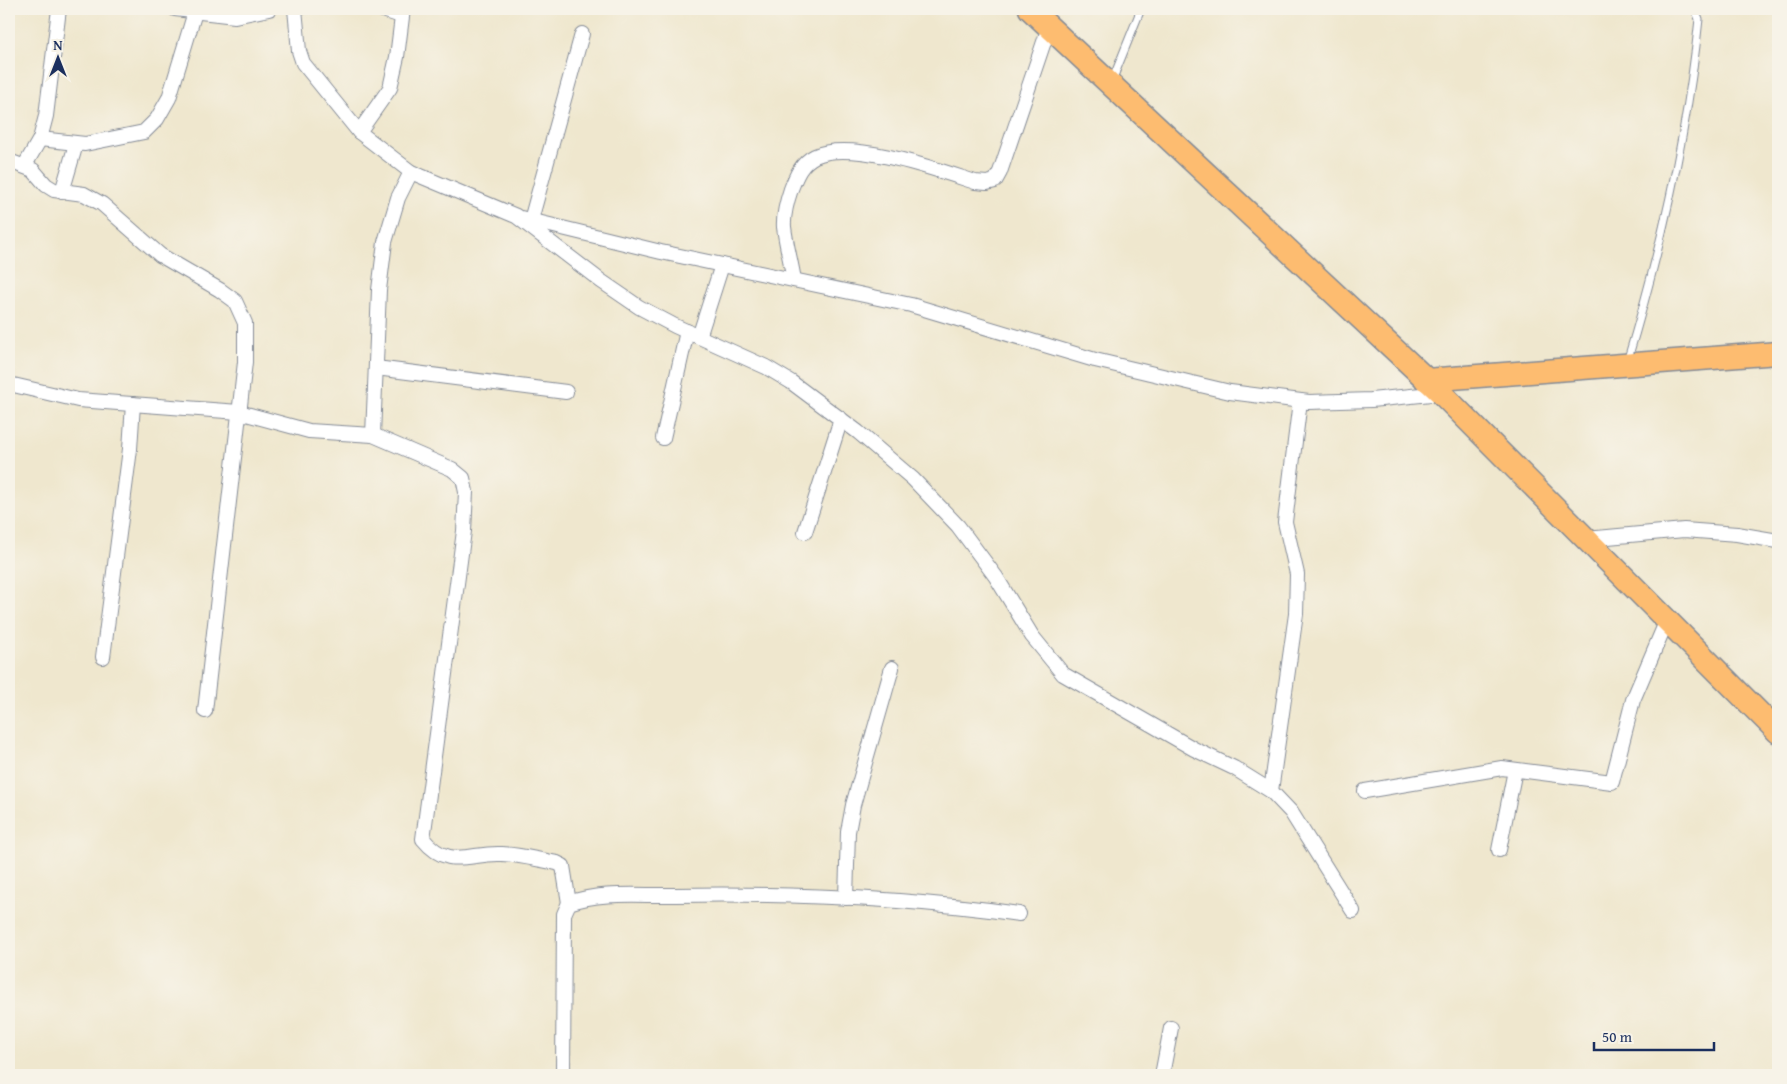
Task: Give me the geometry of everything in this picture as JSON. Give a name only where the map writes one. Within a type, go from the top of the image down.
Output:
[{"type":"main road","points":[[1030,9],[1433,387],[1778,732]]},
{"type":"main road","points":[[1433,387],[1626,365],[1778,353]]},
{"type":"street","points":[[25,165],[40,138],[46,116],[59,9]]},
{"type":"street","points":[[175,9],[235,16],[269,9]]},
{"type":"street","points":[[295,9],[299,52],[303,63],[359,132],[411,172],[516,216],[629,245],[946,314],[1095,360],[1187,383],[1268,398],[1300,401],[1371,400],[1433,387]]},
{"type":"street","points":[[359,132],[390,88],[397,57],[402,13],[380,9]]},
{"type":"street","points":[[40,138],[76,144],[94,143],[118,136],[138,135],[151,126],[168,98],[195,12]]},
{"type":"street","points":[[794,280],[784,226],[785,212],[795,178],[802,166],[815,156],[830,153],[878,154],[975,182],[986,183],[995,181],[1000,172],[1049,26]]},
{"type":"street","points":[[531,220],[582,34]]},
{"type":"street","points":[[62,192],[76,144]]},
{"type":"street","points":[[9,161],[25,165],[33,170],[46,185],[62,192],[84,194],[102,204],[160,255],[220,290],[235,301],[245,323],[245,362],[205,711]]},
{"type":"street","points":[[373,435],[380,290],[385,242],[398,198],[411,172]]},
{"type":"street","points":[[516,216],[600,281],[639,307],[783,377],[841,420],[913,479],[958,526],[996,577],[1032,636],[1063,674],[1186,744],[1234,768],[1272,791],[1291,812],[1353,911]]},
{"type":"street","points":[[663,438],[693,334],[722,265]]},
{"type":"street","points":[[376,368],[566,392]]},
{"type":"street","points":[[9,384],[78,400],[239,412],[309,431],[336,435],[373,435],[452,468],[463,478],[466,492],[464,531],[423,839],[439,854],[453,858],[466,859],[501,854],[557,863],[563,866],[566,873],[569,903],[564,914],[563,1075]]},
{"type":"street","points":[[1272,791],[1296,614],[1297,574],[1285,522],[1300,401]]},
{"type":"street","points":[[103,657],[130,449],[133,404]]},
{"type":"street","points":[[804,532],[841,420]]},
{"type":"street","points":[[1586,540],[1684,530],[1737,534],[1778,541]]},
{"type":"street","points":[[1365,791],[1502,768],[1612,782],[1633,700],[1667,620]]},
{"type":"street","points":[[846,898],[848,832],[853,805],[892,668]]},
{"type":"street","points":[[1499,850],[1515,770]]},
{"type":"street","points":[[569,903],[598,896],[714,894],[846,898],[960,906],[1019,914]]},
{"type":"street","points":[[1162,1075],[1171,1028]]},
{"type":"lane","points":[[1111,84],[1141,9]]},
{"type":"lane","points":[[1626,365],[1652,280],[1692,89],[1699,19],[1695,9]]}]
